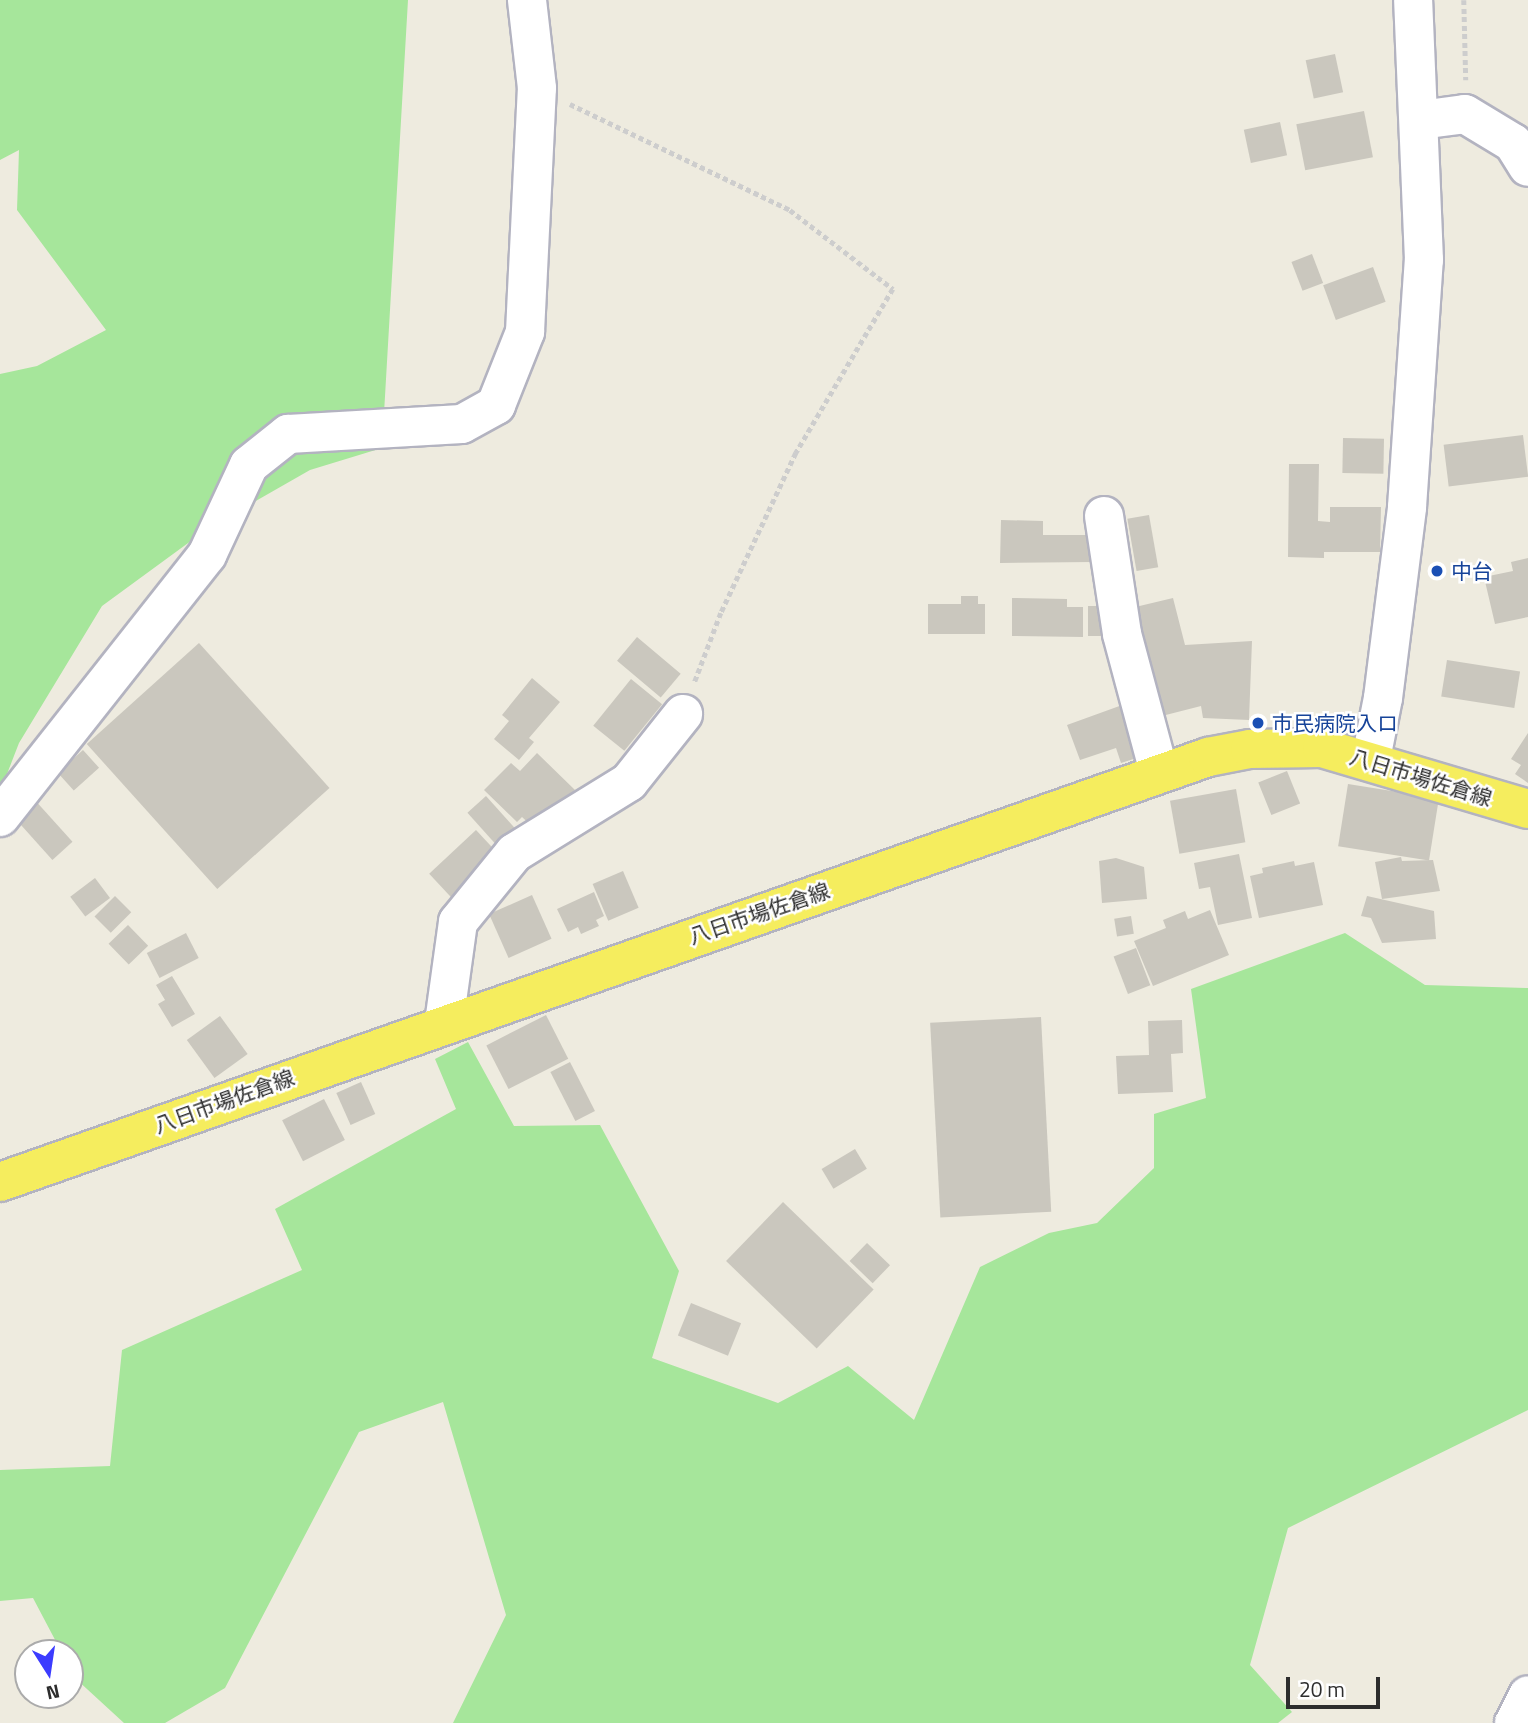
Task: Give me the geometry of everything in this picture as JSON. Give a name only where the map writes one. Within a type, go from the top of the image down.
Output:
[{"type":"main road","name":"八日市場佐倉線","points":[[0,1182],[444,1023],[1208,757],[1276,747],[1322,748],[1371,759],[1528,810]]},
{"type":"street","points":[[0,817],[207,555],[249,466],[288,434],[462,424],[496,405],[512,373],[525,332],[537,88],[527,0]]},
{"type":"street","points":[[1371,759],[1383,698],[1413,450],[1424,260],[1413,0]]},
{"type":"street","points":[[1420,120],[1465,114],[1513,143],[1528,167]]},
{"type":"street","points":[[1104,516],[1122,635],[1159,772]]},
{"type":"street","points":[[444,1023],[458,922],[514,853],[629,782],[683,714]]},
{"type":"street","points":[[1514,1723],[1528,1695]]},
{"type":"path","points":[[1464,0],[1465,114]]},
{"type":"path","points":[[537,88],[790,210],[893,289],[796,453],[721,613],[683,714]]},
{"type":"green space","points":[[0,0],[408,0],[382,448],[310,470],[210,527],[102,606],[19,743],[0,792],[0,374],[37,366],[106,330],[17,210],[19,150],[0,160]]},
{"type":"green space","points":[[1345,933],[1425,985],[1528,988],[1528,1410],[1288,1528],[1250,1665],[1292,1712],[1278,1723],[453,1723],[506,1615],[443,1402],[359,1432],[225,1688],[165,1723],[124,1723],[84,1686],[84,1639],[55,1639],[33,1598],[0,1601],[0,1470],[110,1466],[122,1350],[302,1270],[275,1209],[456,1109],[435,1059],[468,1042],[514,1126],[600,1125],[679,1271],[652,1358],[778,1403],[848,1366],[914,1420],[980,1267],[1049,1233],[1097,1223],[1154,1168],[1154,1114],[1206,1098],[1191,989]]},
{"type":"building","points":[[1335,54],[1343,92],[1314,98],[1306,60]]},
{"type":"building","points":[[1364,111],[1373,157],[1305,170],[1296,124]]},
{"type":"building","points":[[1280,122],[1287,155],[1251,163],[1244,130]]},
{"type":"building","points":[[1312,254],[1323,283],[1303,291],[1291,262]]},
{"type":"building","points":[[1373,267],[1386,302],[1336,320],[1323,285]]},
{"type":"building","points":[[1523,435],[1528,477],[1449,486],[1444,445]]},
{"type":"building","points":[[1343,438],[1384,439],[1383,474],[1342,473]]},
{"type":"building","points":[[1289,464],[1319,464],[1318,521],[1330,522],[1330,507],[1381,507],[1380,552],[1324,552],[1324,558],[1288,557]]},
{"type":"building","points":[[1149,515],[1158,567],[1137,571],[1127,519]]},
{"type":"building","points":[[1001,520],[1043,521],[1043,535],[1093,535],[1092,562],[1000,563]]},
{"type":"building","points":[[1528,558],[1528,617],[1495,624],[1484,577],[1513,571],[1511,562]]},
{"type":"building","points":[[961,596],[978,596],[978,604],[985,604],[985,634],[928,634],[928,604],[961,604]]},
{"type":"building","points":[[1012,598],[1067,599],[1067,607],[1083,607],[1083,637],[1012,636]]},
{"type":"building","points":[[1173,598],[1185,645],[1252,641],[1249,720],[1203,718],[1201,706],[1154,718],[1127,609]]},
{"type":"building","points":[[1088,606],[1105,606],[1105,636],[1088,636]]},
{"type":"building","points":[[637,637],[681,674],[661,697],[617,661]]},
{"type":"building","points":[[199,643],[329,788],[217,889],[87,744]]},
{"type":"building","points":[[1447,660],[1520,672],[1514,708],[1441,697]]},
{"type":"building","points":[[532,678],[560,702],[529,738],[534,742],[519,760],[494,739],[509,721],[502,715]]},
{"type":"building","points":[[631,679],[662,704],[624,751],[593,726]]},
{"type":"building","points":[[1125,704],[1146,755],[1121,763],[1116,748],[1080,760],[1067,725]]},
{"type":"building","points":[[1528,733],[1528,783],[1515,774],[1521,765],[1511,759]]},
{"type":"building","points":[[83,750],[99,768],[74,791],[58,773]]},
{"type":"building","points":[[537,753],[575,790],[536,830],[522,817],[517,822],[484,790],[511,763],[520,771]]},
{"type":"building","points":[[1287,771],[1300,803],[1271,815],[1258,783]]},
{"type":"building","points":[[1348,784],[1439,798],[1429,861],[1338,846]]},
{"type":"building","points":[[1236,789],[1245,842],[1179,854],[1170,801]]},
{"type":"building","points":[[486,796],[520,834],[502,851],[467,813]]},
{"type":"building","points":[[33,798],[72,842],[52,860],[13,816]]},
{"type":"building","points":[[476,830],[503,859],[456,903],[429,874]]},
{"type":"building","points":[[1239,854],[1252,918],[1218,925],[1210,887],[1199,889],[1194,863]]},
{"type":"building","points":[[1401,857],[1402,861],[1433,860],[1440,891],[1382,899],[1375,862]]},
{"type":"building","points":[[1116,858],[1144,867],[1147,899],[1102,903],[1099,861]]},
{"type":"building","points":[[1294,861],[1295,866],[1314,862],[1323,905],[1259,918],[1250,876],[1263,873],[1262,868]]},
{"type":"building","points":[[623,871],[639,908],[608,921],[593,884]]},
{"type":"building","points":[[95,878],[110,898],[85,917],[70,897]]},
{"type":"building","points":[[594,892],[604,916],[596,920],[599,926],[581,934],[578,927],[568,932],[557,909]]},
{"type":"building","points":[[532,895],[552,939],[509,958],[489,914]]},
{"type":"building","points":[[115,896],[131,912],[111,933],[94,917]]},
{"type":"building","points":[[1367,896],[1434,911],[1436,939],[1382,943],[1371,918],[1361,916]]},
{"type":"building","points":[[1210,910],[1229,955],[1153,986],[1134,941],[1166,928],[1163,920],[1185,911],[1188,919]]},
{"type":"building","points":[[1131,916],[1134,934],[1117,936],[1114,919]]},
{"type":"building","points":[[128,925],[148,946],[129,965],[109,944]]},
{"type":"building","points":[[186,933],[199,958],[160,978],[147,953]]},
{"type":"building","points":[[1136,948],[1150,985],[1128,994],[1114,957]]},
{"type":"building","points":[[172,976],[195,1014],[172,1027],[158,1004],[165,1000],[156,985]]},
{"type":"building","points":[[546,1015],[568,1059],[509,1089],[486,1045]]},
{"type":"building","points":[[220,1016],[248,1054],[214,1078],[187,1040]]},
{"type":"building","points":[[1041,1017],[1051,1212],[940,1218],[930,1023]]},
{"type":"building","points":[[1182,1020],[1183,1053],[1171,1054],[1173,1092],[1118,1094],[1116,1056],[1149,1055],[1148,1021]]},
{"type":"building","points":[[570,1062],[595,1111],[575,1121],[550,1072]]},
{"type":"building","points":[[361,1082],[375,1114],[351,1125],[336,1093]]},
{"type":"building","points":[[324,1099],[345,1140],[303,1161],[282,1120]]},
{"type":"building","points":[[855,1149],[867,1169],[833,1189],[822,1169]]},
{"type":"building","points":[[783,1202],[874,1290],[817,1349],[726,1261]]},
{"type":"building","points":[[867,1243],[890,1265],[873,1283],[850,1261]]},
{"type":"building","points":[[691,1303],[741,1323],[728,1356],[678,1335]]},
{"type":"place","name":"中台","points":[[1437,571]]},
{"type":"place","name":"市民病院入ロ","points":[[1258,723]]}]
